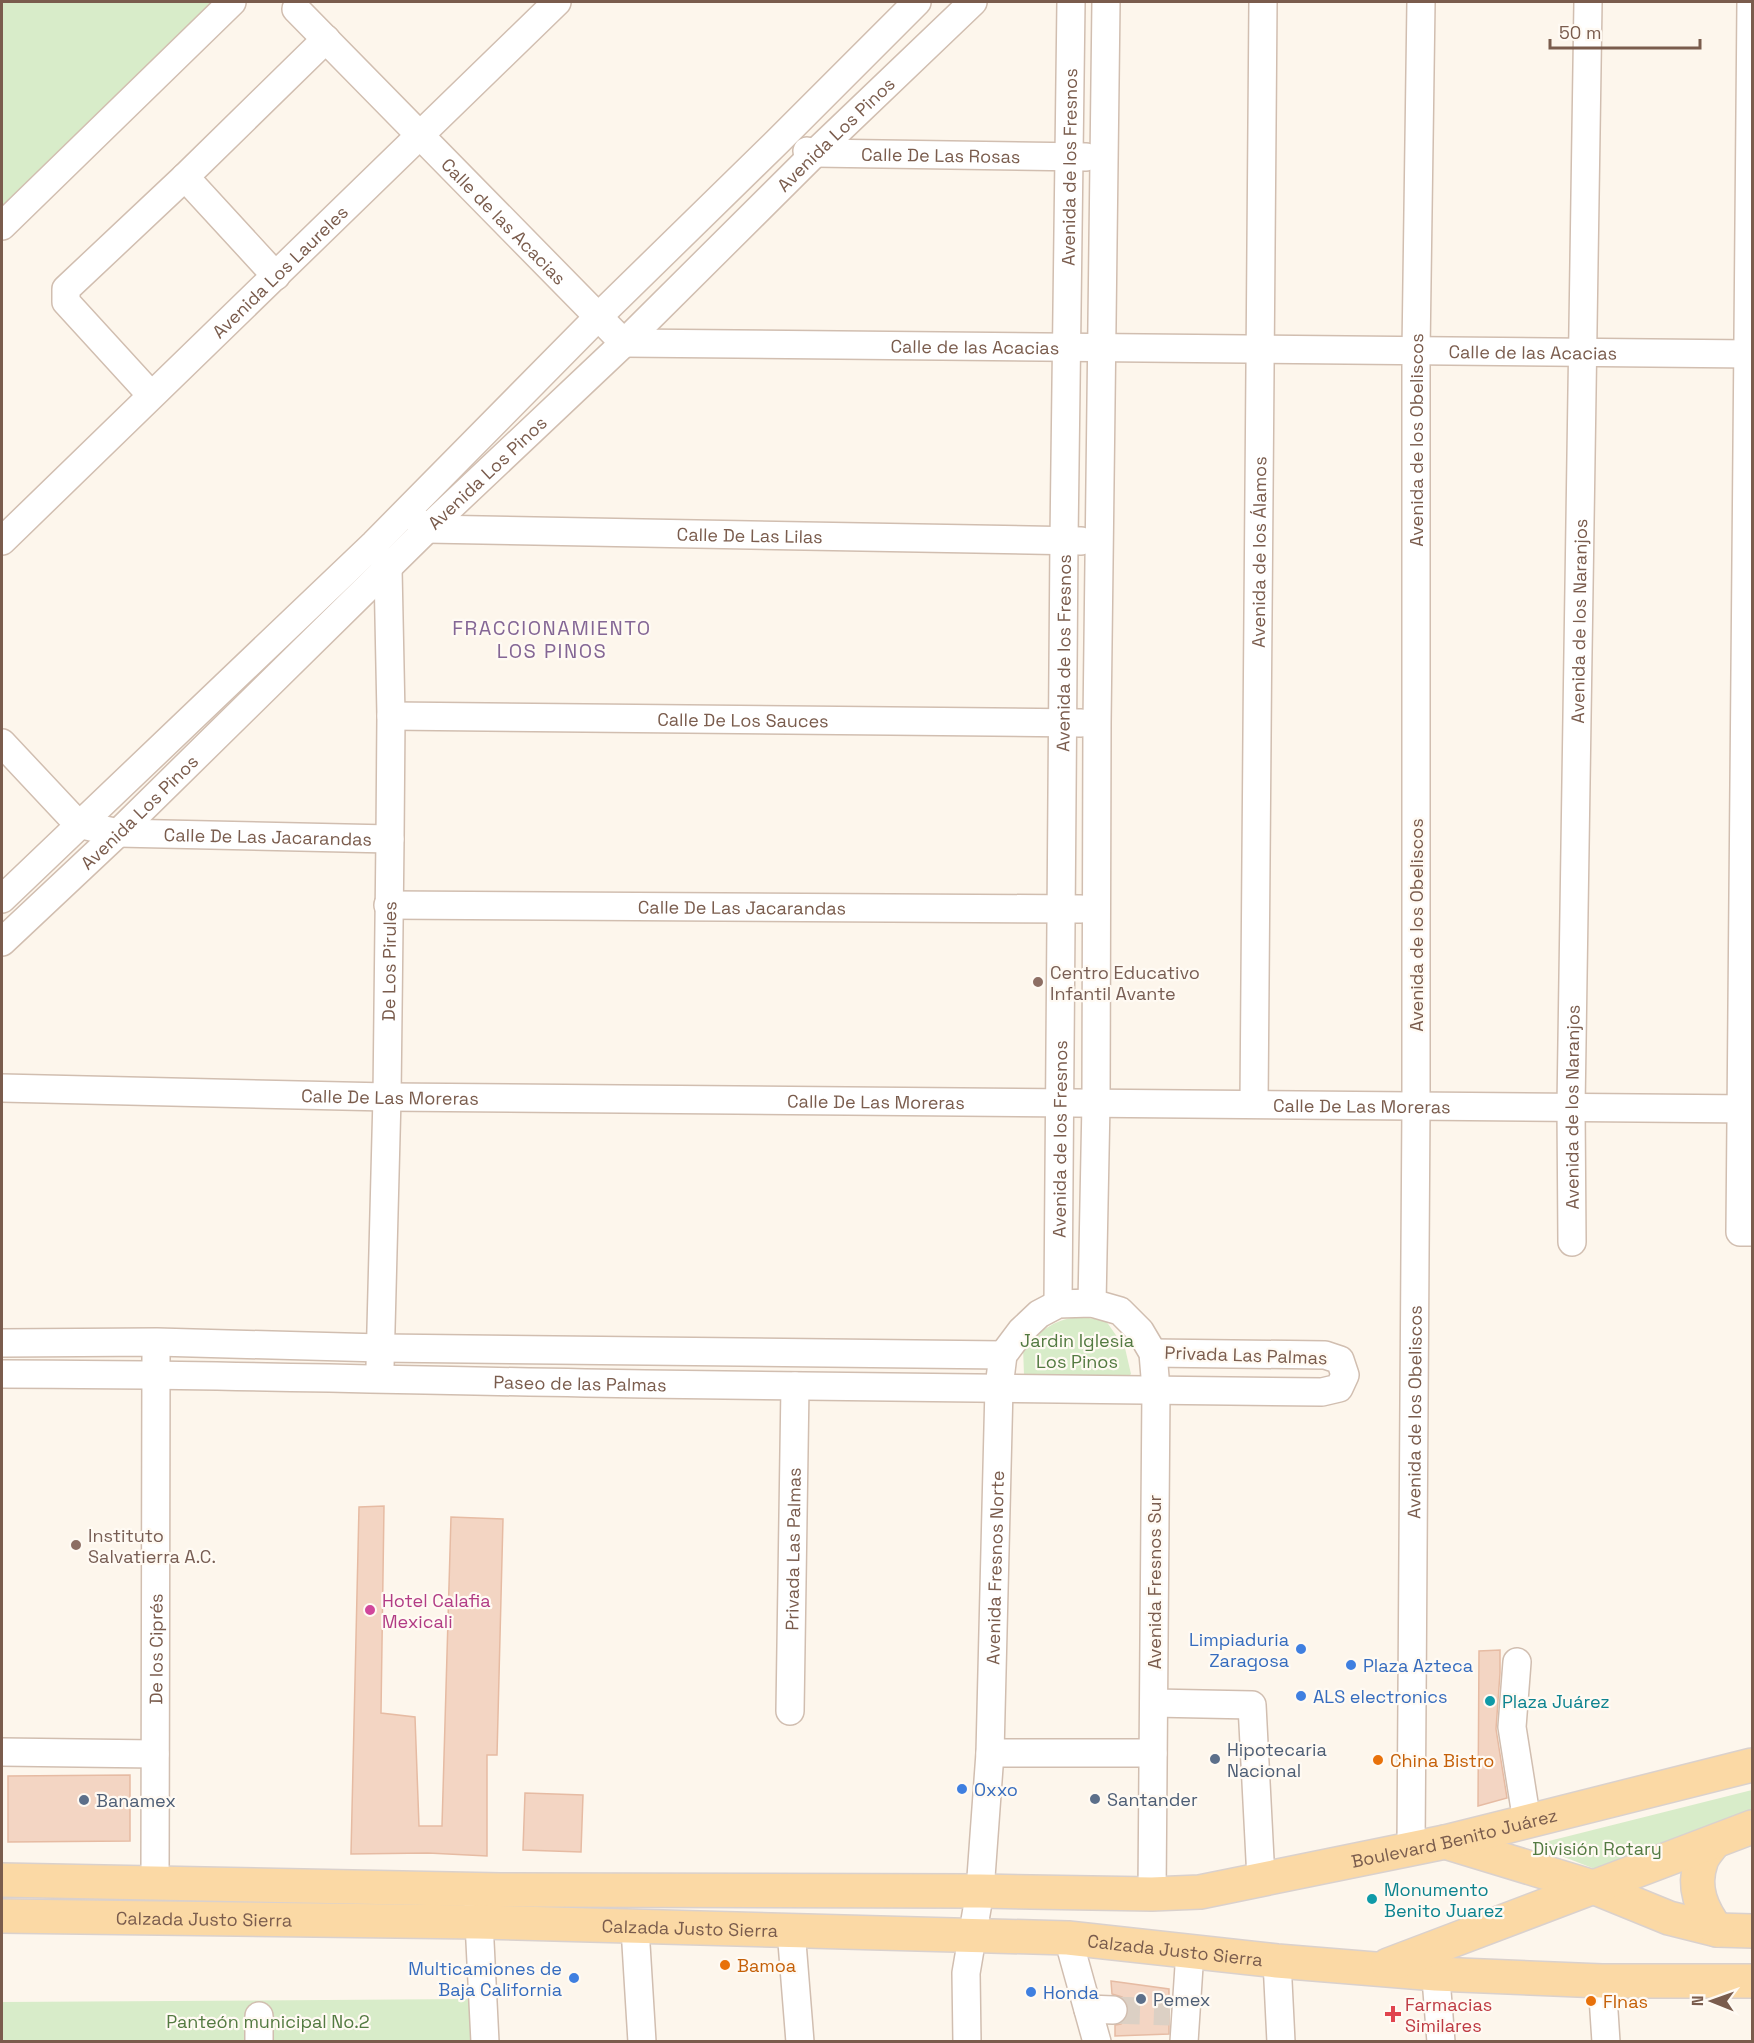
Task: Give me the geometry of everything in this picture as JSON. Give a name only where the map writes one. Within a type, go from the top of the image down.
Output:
[{"type":"main road","name":"Boulevard Benito Juárez","points":[[1152,1894],[1200,1892],[1445,1842],[1752,1765]]},
{"type":"main road","points":[[1435,1961],[1593,1887],[1752,1827]]},
{"type":"main road","points":[[1445,1842],[1593,1887],[1669,1918],[1717,1930],[1752,1931]]},
{"type":"main road","points":[[1714,1842],[1701,1862],[1697,1885],[1703,1912],[1717,1930]]},
{"type":"main road","name":"Calzada Justo Sierra","points":[[2,1880],[478,1889],[1152,1894]]},
{"type":"main road","name":"Calzada Justo Sierra","points":[[2,1916],[478,1922],[1068,1938],[1277,1961],[1378,1969],[1435,1961]]},
{"type":"main road","points":[[1435,1961],[1602,1981],[1752,1981]]},
{"type":"street","points":[[2,226],[232,2]]},
{"type":"street","name":"Avenida Los Laureles","points":[[2,542],[556,2]]},
{"type":"street","name":"Avenida Los Pinos","points":[[2,899],[374,544],[598,317],[917,2]]},
{"type":"street","name":"Avenida Los Pinos","points":[[2,942],[118,833],[427,529],[624,343],[815,153],[973,2]]},
{"type":"street","name":"Avenida de los Fresnos","points":[[1059,1304],[1064,540],[1071,2]]},
{"type":"street","name":"Avenida de los Fresnos","points":[[1092,1303],[1096,1103],[1097,723],[1106,2]]},
{"type":"street","name":"Avenida de los Álamos","points":[[1254,1104],[1263,2]]},
{"type":"street","name":"Avenida de los Obeliscos","points":[[1411,1848],[1416,1106],[1416,351],[1420,2]]},
{"type":"street","name":"Avenida de los Naranjos","points":[[1572,1242],[1571,1107],[1588,2]]},
{"type":"street","points":[[1746,1232],[1751,2]]},
{"type":"street","name":"Calle de las Acacias","points":[[296,9],[624,343],[1750,354]]},
{"type":"street","points":[[151,395],[66,302],[66,289],[326,39]]},
{"type":"street","name":"Calle De Las Rosas","points":[[777,142],[815,153],[1104,157]]},
{"type":"street","points":[[185,177],[276,276]]},
{"type":"street","points":[[405,511],[427,529]]},
{"type":"street","name":"Calle De Las Lilas","points":[[427,529],[1100,541]]},
{"type":"street","name":"De Los Pirules","points":[[374,544],[388,568],[391,716],[387,1097],[379,1380]]},
{"type":"street","name":"Calle De Los Sauces","points":[[391,716],[1097,723]]},
{"type":"street","points":[[2,743],[78,824]]},
{"type":"street","name":"Calle De Las Jacarandas","points":[[78,824],[118,833],[390,839]]},
{"type":"street","name":"Calle De Las Jacarandas","points":[[388,905],[1097,909]]},
{"type":"street","name":"Calle De Las Moreras","points":[[2,1088],[387,1097],[1747,1109]]},
{"type":"street","points":[[1003,1354],[1021,1331],[1039,1314],[1059,1304],[1092,1303]]},
{"type":"street","name":"Avenida Fresnos Sur","points":[[1092,1303],[1120,1311],[1140,1331],[1153,1353],[1156,1389],[1152,1894]]},
{"type":"street","name":"Paseo de las Palmas","points":[[2,1343],[157,1342],[381,1348],[1003,1354]]},
{"type":"street","name":"De los Ciprés","points":[[155,1883],[157,1342]]},
{"type":"street","name":"Privada Las Palmas","points":[[1153,1353],[1325,1355],[1340,1360],[1345,1375],[1339,1388],[1322,1392],[1156,1389]]},
{"type":"street","name":"Avenida Fresnos Norte","points":[[967,2042],[966,1974],[980,1891],[990,1753],[999,1387],[1003,1354]]},
{"type":"street","name":"Paseo de las Palmas","points":[[2,1374],[156,1374],[379,1380],[1156,1389]]},
{"type":"street","name":"Privada Las Palmas","points":[[790,1711],[795,1386]]},
{"type":"street","points":[[1517,1662],[1512,1727],[1527,1822]]},
{"type":"street","points":[[1154,1704],[1252,1705],[1261,1879]]},
{"type":"street","points":[[2,1752],[155,1754]]},
{"type":"street","points":[[990,1753],[1153,1753]]},
{"type":"street","points":[[478,1889],[485,2042]]},
{"type":"street","points":[[635,1928],[642,2042]]},
{"type":"street","points":[[791,1930],[800,2042]]},
{"type":"street","points":[[1068,1938],[1101,2010],[1097,2042]]},
{"type":"street","points":[[1184,2042],[1178,2012],[1190,1951]]},
{"type":"street","points":[[1277,1961],[1281,2042]]},
{"type":"street","points":[[1435,1961],[1441,2042]]},
{"type":"street","points":[[1602,1981],[1606,2042]]},
{"type":"green space","points":[[2,2],[232,2],[2,226]]},
{"type":"green space","name":"Jardin Iglesia Los Pinos","points":[[1083,1317],[1106,1321],[1125,1348],[1131,1374],[1121,1384],[1024,1375],[1023,1347],[1057,1322]]},
{"type":"green space","name":"División Rotary","points":[[1752,1790],[1752,1812],[1595,1869],[1533,1845]]},
{"type":"green space","name":"Panteón municipal No.2","points":[[471,1999],[473,2041],[2,2041],[2,2002]]},
{"type":"building","points":[[384,1506],[381,1713],[415,1717],[419,1826],[442,1826],[451,1517],[503,1519],[497,1755],[487,1755],[487,1856],[428,1853],[351,1854],[359,1507]]},
{"type":"building","name":"Plaza Juárez","points":[[1500,1650],[1496,1729],[1507,1798],[1478,1806],[1479,1651]]},
{"type":"building","points":[[130,1775],[130,1841],[8,1842],[8,1776]]},
{"type":"building","points":[[525,1793],[583,1795],[581,1852],[523,1850]]},
{"type":"building","name":"Pemex","points":[[1111,1981],[1169,1989],[1169,2034],[1115,2036],[1115,2025],[1121,2024],[1126,2019],[1129,2010],[1127,2002],[1122,1997],[1112,1994]]},
{"type":"tunnel","points":[[1113,2010],[1170,2012]]},
{"type":"place","name":"Centro Educativo Infantil Avante","points":[[1038,982]]},
{"type":"place","name":"Instituto Salvatierra A.C.","points":[[76,1545]]},
{"type":"place","name":"Hotel Calafia Mexicali","points":[[370,1610]]},
{"type":"place","name":"Limpiaduria Zaragosa","points":[[1301,1649]]},
{"type":"place","name":"Plaza Azteca","points":[[1351,1665]]},
{"type":"place","name":"ALS electronics","points":[[1301,1696]]},
{"type":"place","name":"Plaza Juárez","points":[[1490,1701]]},
{"type":"place","name":"Hipotecaria Nacional","points":[[1215,1759]]},
{"type":"place","name":"China Bistro","points":[[1378,1760]]},
{"type":"place","name":"Oxxo","points":[[962,1789]]},
{"type":"place","name":"Santander","points":[[1095,1799]]},
{"type":"place","name":"Banamex","points":[[84,1800]]},
{"type":"place","name":"Monumento Benito Juarez","points":[[1372,1899]]},
{"type":"place","name":"Bamoa","points":[[725,1965]]},
{"type":"place","name":"Multicamiones de Baja California","points":[[574,1978]]},
{"type":"place","name":"Honda","points":[[1031,1992]]},
{"type":"place","name":"Pemex","points":[[1141,1999]]},
{"type":"place","name":"FInas","points":[[1591,2001]]},
{"type":"place","name":"Farmacias Similares","points":[[1393,2014]]},
{"type":"district","name":"FRACCIONAMIENTO LOS PINOS","points":[[552,640]]}]
